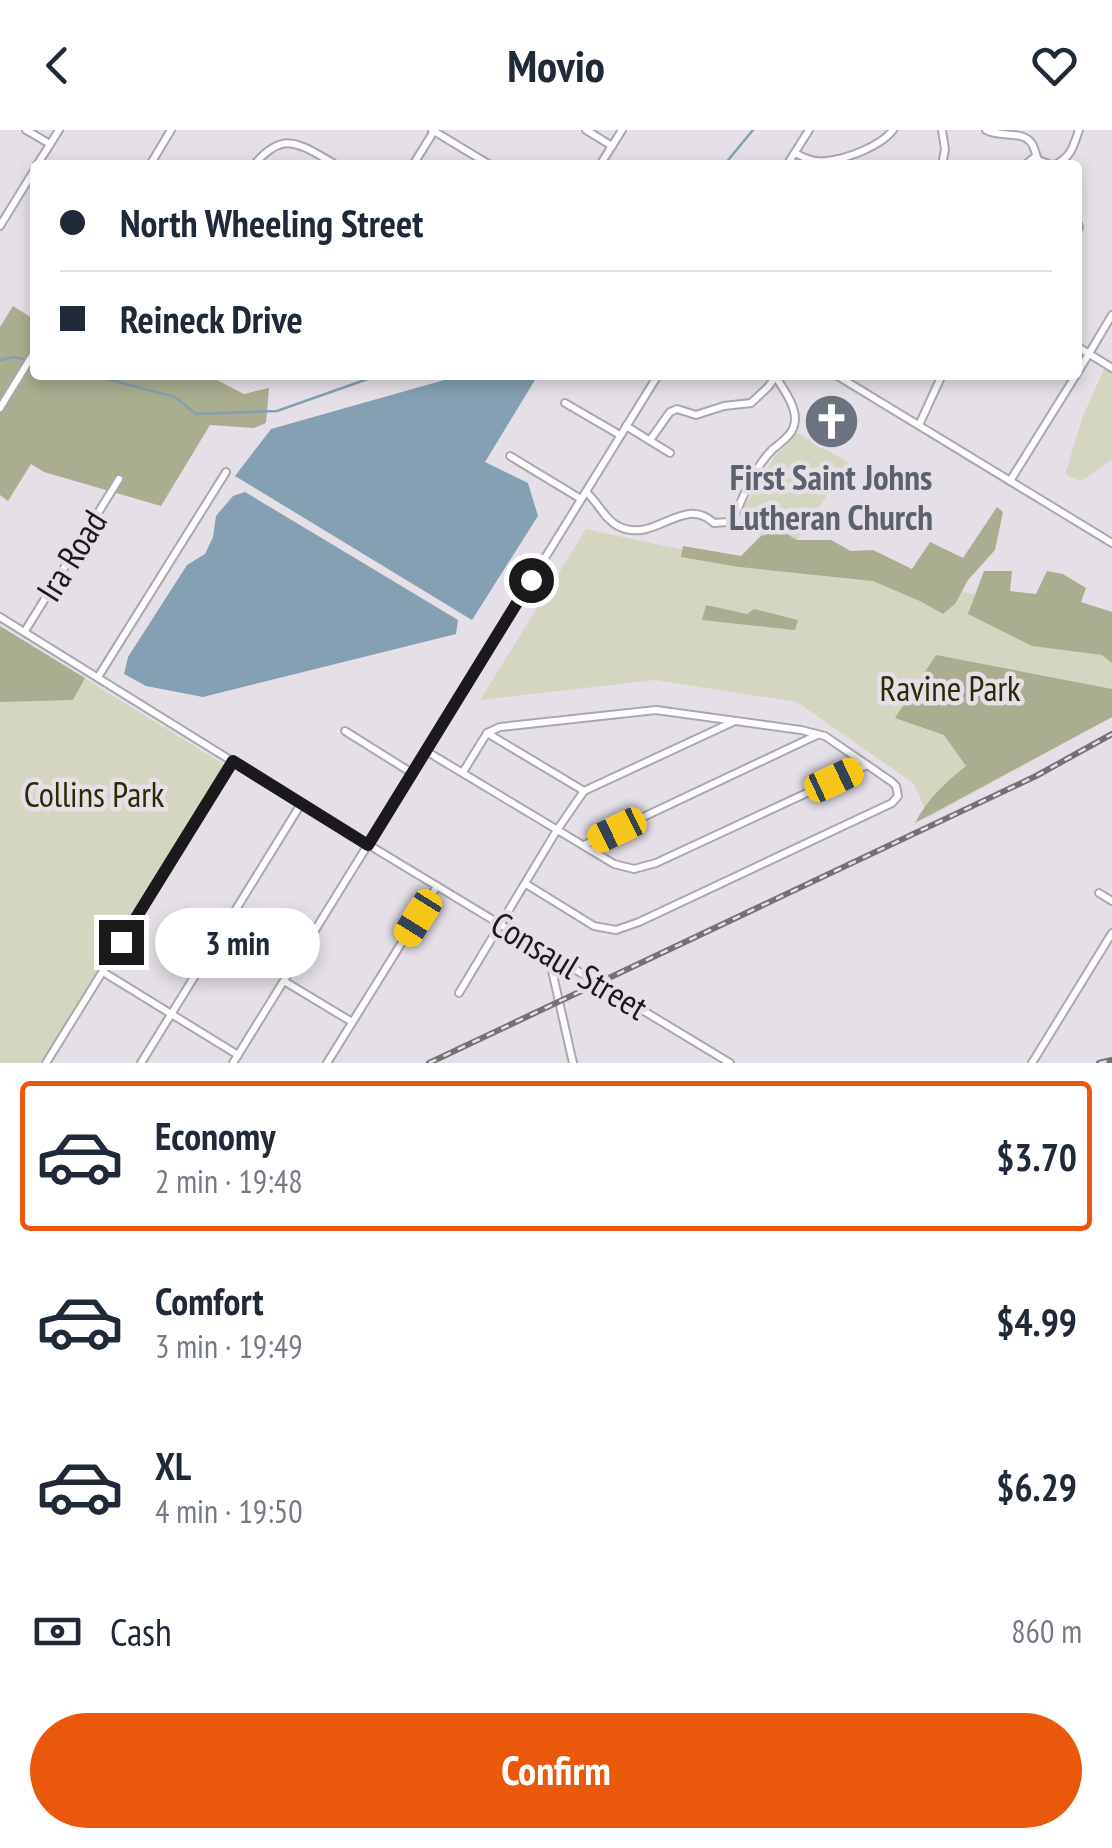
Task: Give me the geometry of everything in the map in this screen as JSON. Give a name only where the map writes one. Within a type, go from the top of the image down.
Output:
[{"type":"street","points":[[26,130],[50,144]]},
{"type":"street","points":[[40,160],[58,130]]},
{"type":"street","points":[[153,160],[171,130]]},
{"type":"street","points":[[416,160],[433,130],[482,160]]},
{"type":"street","points":[[586,130],[612,146]]},
{"type":"street","points":[[603,160],[622,130]]},
{"type":"street","points":[[790,160],[809,130]]},
{"type":"street","points":[[832,160],[864,150],[884,140],[893,130]]},
{"type":"street","points":[[942,130],[943,160]]},
{"type":"street","points":[[986,130],[1005,136],[1022,134],[1032,144],[1036,156],[1044,160]]},
{"type":"street","points":[[1062,160],[1075,147],[1079,130]]},
{"type":"street","points":[[257,160],[278,139],[293,140],[327,160]]},
{"type":"street","points":[[794,153],[812,160]]},
{"type":"street","points":[[848,155],[850,160]]},
{"type":"street","points":[[1031,160],[1036,156]]},
{"type":"street","points":[[0,226],[30,177]]},
{"type":"street","points":[[1082,364],[1112,316]]},
{"type":"street","points":[[1082,350],[1112,368]]},
{"type":"street","points":[[0,408],[30,359]]},
{"type":"street","points":[[103,972],[236,1059],[655,380]]},
{"type":"street","points":[[650,440],[670,412],[677,409],[696,415],[724,406],[742,406],[751,403],[772,380]]},
{"type":"street","points":[[510,456],[584,496],[624,529],[650,529],[694,512],[705,514],[714,523],[728,522],[762,464],[795,425],[790,400],[778,380]]},
{"type":"street","points":[[844,380],[1112,544]]},
{"type":"street","points":[[919,426],[940,380]]},
{"type":"street","points":[[1010,481],[1072,380]]},
{"type":"street","points":[[565,403],[620,436]]},
{"type":"street","points":[[626,426],[670,453]]},
{"type":"street","points":[[98,678],[226,472]]},
{"type":"street","name":"Ira Road","points":[[24,632],[119,480]]},
{"type":"street","name":"Consaul Street","points":[[0,617],[300,804],[730,1063]]},
{"type":"street","points":[[462,772],[487,732],[512,724],[656,710],[818,734],[896,786],[898,796],[892,803],[616,930],[594,926],[526,884]]},
{"type":"street","points":[[459,993],[584,791],[734,721]]},
{"type":"street","points":[[345,732],[412,773]]},
{"type":"street","points":[[487,732],[584,791]]},
{"type":"street","points":[[584,846],[818,734]]},
{"type":"street","points":[[426,751],[614,864],[629,869],[640,869],[868,764]]},
{"type":"street","points":[[46,1063],[233,761]]},
{"type":"street","points":[[140,1063],[300,804]]},
{"type":"street","points":[[328,1063],[437,886]]},
{"type":"street","points":[[1099,893],[1112,901]]},
{"type":"street","points":[[1032,1063],[1112,934]]},
{"type":"street","points":[[548,953],[573,1063]]},
{"type":"street","points":[[284,981],[352,1022]]},
{"type":"green space","points":[[13,306],[30,317],[30,380],[217,380],[244,394],[269,388],[266,423],[254,428],[210,425],[161,506],[44,472],[31,464],[8,501],[0,495],[0,327]]},
{"type":"green space","points":[[1105,367],[1112,372],[1112,460],[1081,481],[1065,474],[1083,416]]},
{"type":"green space","points":[[796,432],[849,463],[797,540],[780,530],[761,536],[741,512],[775,456]]},
{"type":"green space","points":[[997,507],[1003,512],[995,550],[968,580],[955,604],[943,614],[873,581],[681,557],[683,546],[741,556],[761,536],[780,530],[797,540],[831,540],[851,551],[873,550],[912,569],[930,542],[963,558]]},
{"type":"green space","name":"Ravine Park","points":[[586,529],[730,560],[901,578],[1112,624],[1112,717],[929,817],[913,783],[797,702],[655,680],[480,700]]},
{"type":"green space","points":[[984,571],[1012,571],[1010,591],[1036,594],[1047,571],[1063,574],[1086,588],[1081,602],[1112,612],[1112,663],[1102,655],[1032,646],[968,614]]},
{"type":"green space","points":[[706,605],[747,614],[754,609],[798,620],[795,630],[702,620]]},
{"type":"green space","name":"Collins Park","points":[[0,626],[225,765],[42,1063],[0,1063]]},
{"type":"green space","points":[[0,626],[85,678],[73,700],[0,702]]},
{"type":"green space","points":[[936,655],[1112,689],[1112,717],[915,823],[938,791],[966,766],[944,735],[895,718]]},
{"type":"water","points":[[444,380],[535,380],[485,462],[528,483],[538,516],[472,620],[235,476],[271,429]]},
{"type":"water","points":[[245,492],[458,620],[456,634],[203,697],[146,686],[124,674],[128,657],[187,565],[205,554],[216,516],[233,496]]},
{"type":"waterway","points":[[728,160],[753,130]]},
{"type":"waterway","points":[[0,360],[14,357],[30,361]]},
{"type":"waterway","points":[[111,380],[175,397],[196,414],[277,411],[365,380]]},
{"type":"railway","points":[[429,1063],[1036,776],[1112,734]]},
{"type":"railway","points":[[1099,1063],[1112,1060]]},
{"type":"place","name":"First Saint Johns Lutheran Church","points":[[831,422]]},
{"type":"route","points":[[121,942],[233,761],[368,845],[531,580]]}]
